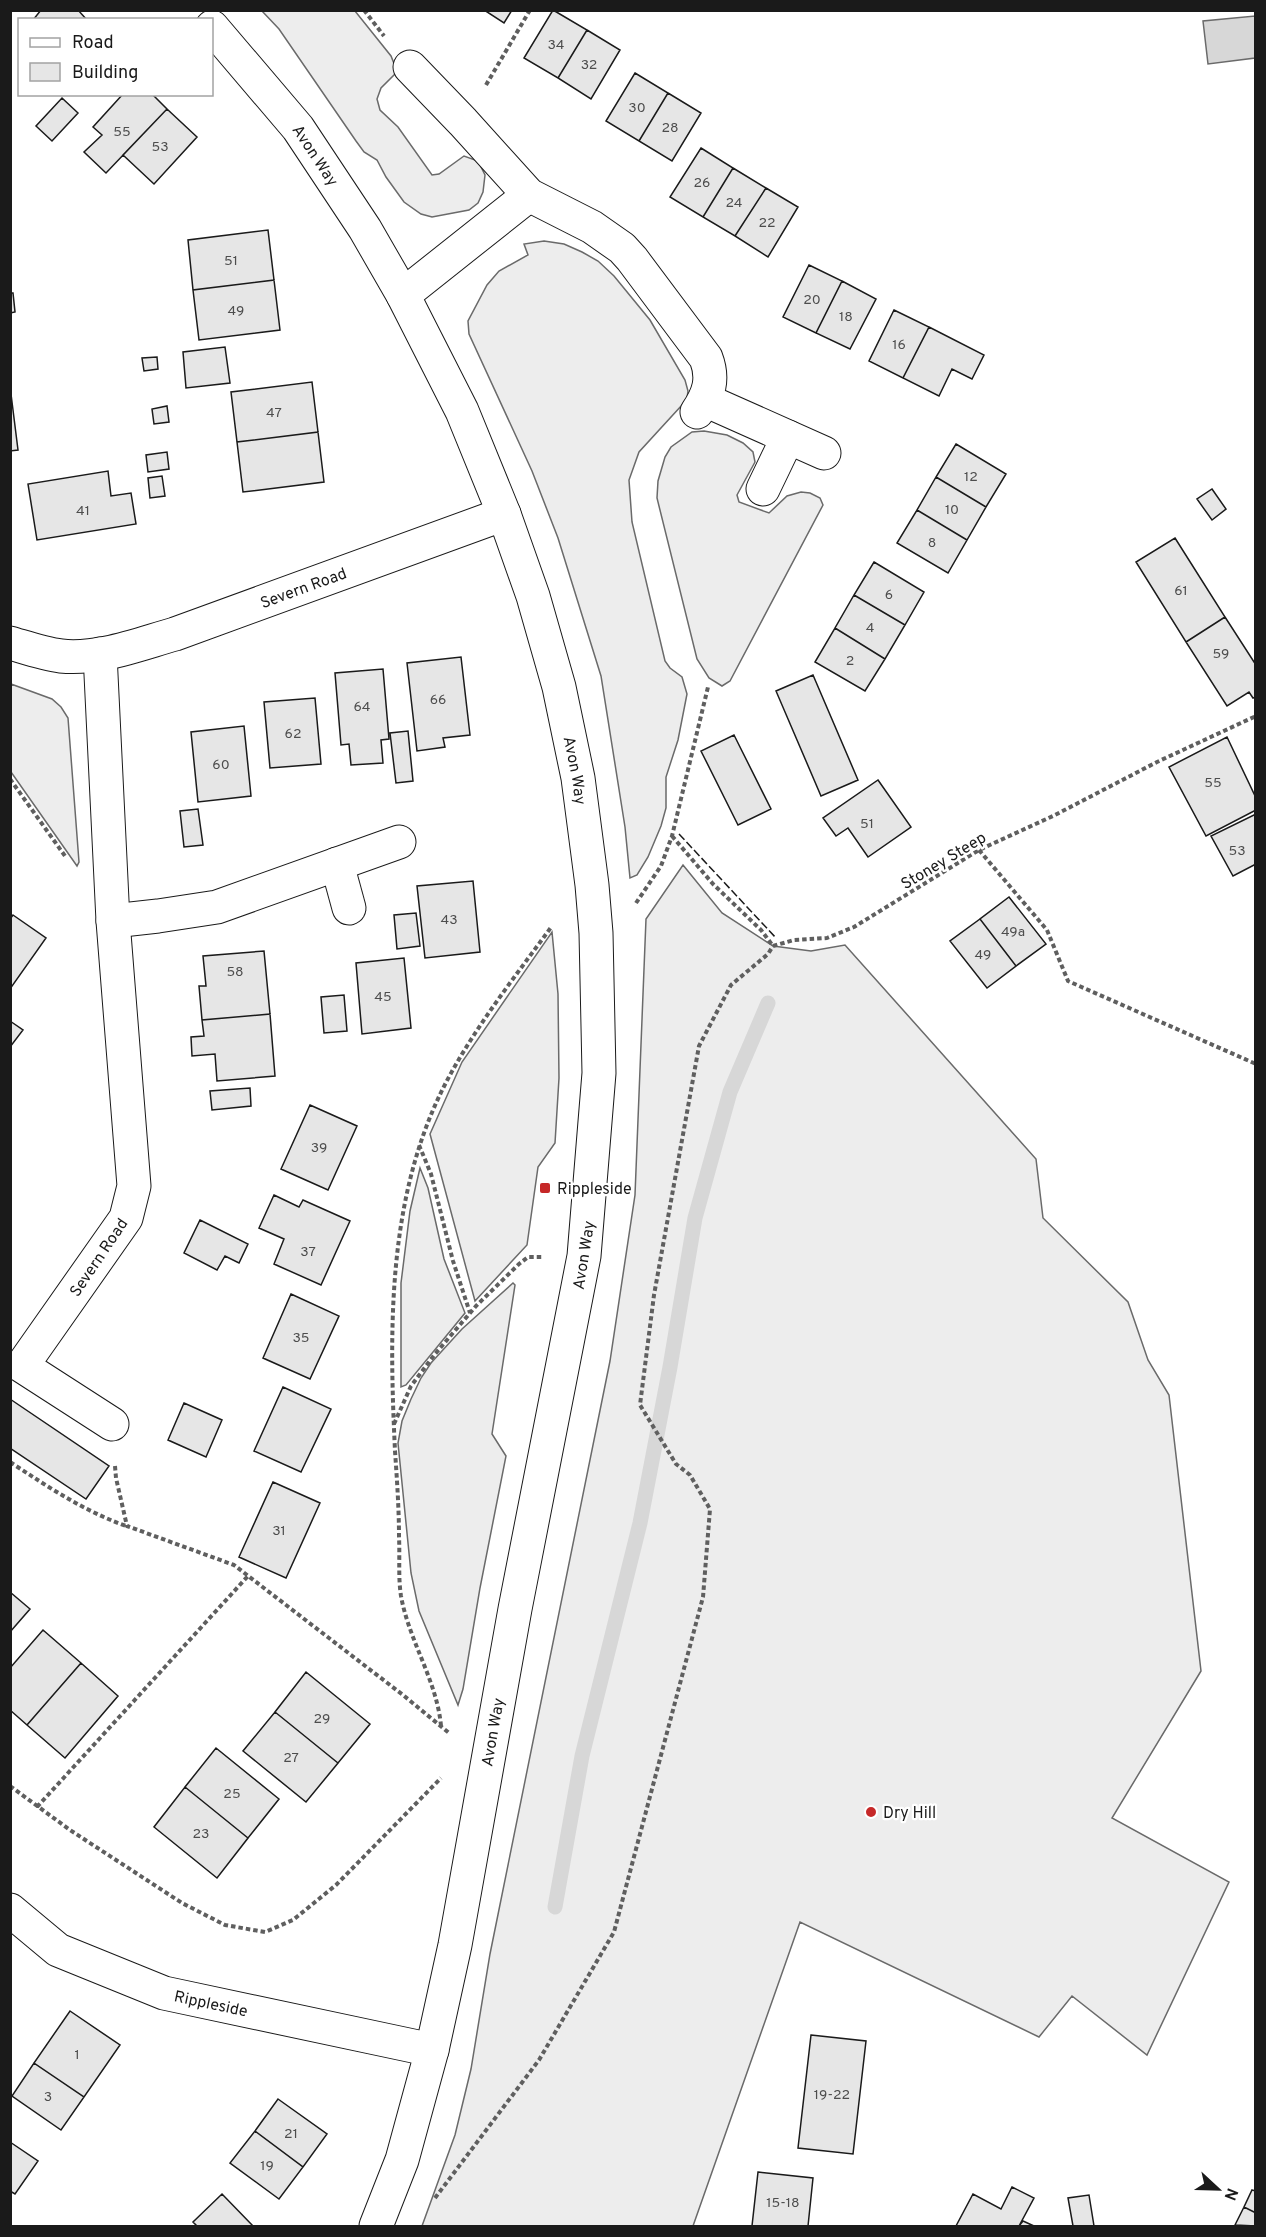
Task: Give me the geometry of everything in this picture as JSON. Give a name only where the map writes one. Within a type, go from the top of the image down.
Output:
[{"type":"street","name":"Avon Way","points":[[213,28],[298,128],[364,229],[403,295],[462,411],[504,514],[533,596],[560,687],[578,778],[596,933],[599,1073],[584,1256],[515,1609],[455,1945],[432,2050],[402,2160],[379,2220]]},
{"type":"street","points":[[410,67],[529,195],[592,227],[622,248],[632,259],[706,358],[711,381],[701,406],[788,437],[824,453]]},
{"type":"street","points":[[403,295],[529,195]]},
{"type":"street","points":[[763,489],[788,437]]},
{"type":"street","name":"Severn Road","points":[[10,643],[63,656],[100,654],[176,634],[504,514]]},
{"type":"street","name":"Severn Road","points":[[100,654],[112,921],[134,1179],[131,1201],[122,1226],[22,1366],[112,1424]]},
{"type":"street","points":[[112,921],[217,907],[399,843]]},
{"type":"street","points":[[337,864],[349,908]]},
{"type":"street","name":"Rippleside","points":[[14,1923],[58,1950],[164,1993],[432,2050]]},
{"type":"path","points":[[463,122],[530,10]]},
{"type":"path","points":[[596,933],[639,900],[661,866],[672,836],[708,687]]},
{"type":"path","name":"Stoney Steep","points":[[773,946],[794,940],[826,938],[854,927],[979,850],[1256,716]]},
{"type":"path","points":[[10,778],[83,880],[90,884],[111,884]]},
{"type":"path","points":[[379,2220],[432,2202],[539,2060],[614,1932],[703,1597],[710,1509],[690,1475],[676,1464],[640,1405],[654,1295],[699,1046],[731,985],[768,954],[773,946],[756,925],[713,884],[672,836]]},
{"type":"path","points":[[979,850],[1047,930],[1068,981],[1256,1064]]},
{"type":"path","points":[[441,1726],[436,1699],[413,1639],[401,1595],[391,1357],[393,1289],[401,1225],[419,1145],[449,1076],[534,951]]},
{"type":"path","points":[[419,1145],[431,1174],[453,1261],[470,1313]]},
{"type":"path","points":[[394,1424],[411,1386],[435,1353],[470,1313],[519,1264],[528,1257],[584,1256]]},
{"type":"path","points":[[10,1462],[71,1502],[95,1514],[234,1565],[454,1737]]},
{"type":"path","points":[[116,1478],[127,1526]]},
{"type":"path","points":[[37,1807],[248,1576]]},
{"type":"path","points":[[10,1786],[37,1807],[182,1903],[225,1925],[265,1932],[293,1920],[336,1885],[445,1773]]},
{"type":"shaded area","points":[[262,11],[355,11],[391,56],[395,66],[396,73],[381,88],[377,99],[380,110],[398,127],[432,175],[439,174],[464,156],[478,161],[485,175],[483,192],[478,203],[469,210],[432,217],[421,214],[404,202],[377,160],[364,152],[279,29]]},
{"type":"shaded area","points":[[1255,16],[1255,58],[1208,64],[1203,21]]},
{"type":"shaded area","points":[[544,241],[564,244],[582,252],[598,261],[614,276],[650,320],[685,380],[688,391],[687,398],[682,405],[639,452],[629,480],[632,522],[665,661],[682,677],[687,694],[678,740],[666,777],[666,808],[661,826],[648,857],[637,875],[630,878],[625,827],[601,676],[558,538],[532,471],[469,334],[468,321],[487,285],[499,271],[528,255],[524,244]]},
{"type":"shaded area","points":[[704,431],[727,435],[743,443],[753,452],[755,462],[737,495],[739,502],[769,513],[787,496],[801,492],[820,498],[823,505],[730,681],[722,686],[709,678],[697,659],[657,498],[658,481],[665,457],[671,447],[692,432]]},
{"type":"shaded area","points":[[11,684],[52,699],[68,718],[79,862],[77,866],[11,772]]},
{"type":"shaded area","points":[[683,865],[722,913],[773,946],[811,951],[845,945],[1036,1159],[1043,1218],[1128,1302],[1148,1360],[1169,1395],[1201,1671],[1112,1818],[1229,1882],[1147,2055],[1072,1996],[1039,2037],[800,1922],[693,2226],[422,2226],[455,2135],[471,2069],[490,1954],[610,1361],[635,1195],[646,919]]},
{"type":"shaded area","points":[[552,932],[558,994],[559,1078],[555,1143],[538,1167],[527,1245],[475,1301],[430,1134],[462,1062]]},
{"type":"shaded area","points":[[420,1168],[428,1188],[444,1259],[465,1313],[406,1385],[401,1387],[401,1283],[410,1211]]},
{"type":"shaded area","points":[[513,1283],[515,1285],[492,1434],[506,1456],[463,1689],[458,1705],[419,1611],[411,1573],[398,1443],[402,1421],[411,1399],[431,1363],[462,1329]]},
{"type":"building","points":[[41,10],[78,10],[85,18],[35,18]]},
{"type":"building","points":[[484,10],[512,10],[504,23]]},
{"type":"building","points":[[553,10],[587,30],[558,78],[524,58]]},
{"type":"building","points":[[587,30],[620,50],[591,99],[558,78]]},
{"type":"building","points":[[635,73],[668,93],[639,141],[606,121]]},
{"type":"building","points":[[668,93],[701,113],[672,161],[639,141]]},
{"type":"building","points":[[121,96],[154,96],[167,109],[106,173],[84,152],[102,135],[93,127]]},
{"type":"building","points":[[62,98],[78,113],[52,141],[36,126]]},
{"type":"building","points":[[167,109],[197,137],[154,184],[123,155]]},
{"type":"building","points":[[701,148],[733,168],[703,217],[670,197]]},
{"type":"building","points":[[733,168],[766,188],[735,236],[703,217]]},
{"type":"building","points":[[766,188],[798,207],[768,257],[735,236]]},
{"type":"building","points":[[268,230],[274,280],[193,290],[188,240]]},
{"type":"building","points":[[809,265],[842,281],[816,333],[783,317]]},
{"type":"building","points":[[274,280],[280,330],[199,340],[193,290]]},
{"type":"building","points":[[842,281],[876,299],[850,349],[816,333]]},
{"type":"building","points":[[10,293],[13,293],[15,312],[10,313]]},
{"type":"building","points":[[894,310],[929,327],[903,378],[869,361]]},
{"type":"building","points":[[929,327],[984,355],[972,379],[952,369],[939,396],[903,378]]},
{"type":"building","points":[[225,347],[230,383],[186,388],[183,352]]},
{"type":"building","points":[[157,357],[158,369],[144,371],[142,358]]},
{"type":"building","points":[[312,382],[318,432],[237,442],[231,392]]},
{"type":"building","points":[[10,386],[18,450],[10,451]]},
{"type":"building","points":[[167,406],[169,422],[154,424],[152,409]]},
{"type":"building","points":[[318,432],[324,482],[243,492],[237,442]]},
{"type":"building","points":[[956,444],[1006,474],[986,507],[936,477]]},
{"type":"building","points":[[167,452],[169,469],[148,472],[146,455]]},
{"type":"building","points":[[108,471],[111,496],[131,493],[136,524],[37,540],[28,484]]},
{"type":"building","points":[[162,476],[165,496],[150,498],[148,478]]},
{"type":"building","points":[[936,477],[986,507],[967,540],[917,510]]},
{"type":"building","points":[[1212,489],[1226,509],[1212,520],[1197,499]]},
{"type":"building","points":[[917,510],[967,540],[948,573],[897,543]]},
{"type":"building","points":[[1175,538],[1225,617],[1186,642],[1136,562]]},
{"type":"building","points":[[874,562],[924,592],[905,625],[854,595]]},
{"type":"building","points":[[854,595],[905,625],[885,659],[835,628]]},
{"type":"building","points":[[1225,617],[1256,665],[1256,697],[1253,698],[1249,692],[1227,706],[1186,642]]},
{"type":"building","points":[[835,628],[885,659],[865,691],[815,662]]},
{"type":"building","points":[[461,657],[470,735],[443,738],[445,747],[417,751],[407,663]]},
{"type":"building","points":[[383,669],[389,739],[381,740],[383,763],[351,765],[349,744],[341,745],[335,673]]},
{"type":"building","points":[[813,675],[858,780],[821,796],[776,691]]},
{"type":"building","points":[[315,698],[321,764],[270,768],[264,702]]},
{"type":"building","points":[[244,726],[251,796],[198,802],[191,732]]},
{"type":"building","points":[[408,731],[413,781],[396,783],[390,733]]},
{"type":"building","points":[[734,735],[771,809],[738,825],[701,751]]},
{"type":"building","points":[[1227,737],[1256,798],[1256,810],[1206,836],[1169,767]]},
{"type":"building","points":[[878,780],[911,827],[868,857],[848,828],[836,836],[823,818]]},
{"type":"building","points":[[198,809],[203,845],[184,847],[180,811]]},
{"type":"building","points":[[1256,814],[1256,864],[1233,876],[1211,836]]},
{"type":"building","points":[[473,881],[480,952],[425,958],[417,886]]},
{"type":"building","points":[[1009,897],[1046,944],[1016,966],[980,919]]},
{"type":"building","points":[[416,913],[420,946],[397,949],[394,915]]},
{"type":"building","points":[[13,915],[46,938],[10,989],[10,919]]},
{"type":"building","points":[[980,919],[1016,966],[987,988],[950,941]]},
{"type":"building","points":[[264,951],[270,1014],[202,1020],[199,986],[206,986],[203,956]]},
{"type":"building","points":[[404,958],[411,1028],[362,1034],[356,963]]},
{"type":"building","points":[[344,995],[347,1031],[324,1033],[321,997]]},
{"type":"building","points":[[270,1014],[275,1076],[217,1081],[215,1054],[192,1056],[191,1037],[204,1036],[202,1020]]},
{"type":"building","points":[[10,1021],[23,1030],[10,1047]]},
{"type":"building","points":[[250,1088],[251,1106],[212,1110],[210,1091]]},
{"type":"building","points":[[310,1105],[357,1126],[328,1190],[281,1169]]},
{"type":"building","points":[[274,1195],[299,1207],[303,1200],[350,1221],[321,1285],[274,1264],[284,1239],[259,1228]]},
{"type":"building","points":[[200,1220],[248,1244],[239,1263],[225,1256],[217,1270],[184,1253]]},
{"type":"building","points":[[291,1294],[339,1316],[310,1379],[263,1358]]},
{"type":"building","points":[[283,1387],[331,1409],[301,1472],[254,1451]]},
{"type":"building","points":[[10,1399],[109,1466],[86,1499],[10,1448]]},
{"type":"building","points":[[184,1403],[222,1420],[206,1457],[168,1440]]},
{"type":"building","points":[[273,1482],[320,1503],[286,1578],[239,1557]]},
{"type":"building","points":[[10,1592],[30,1609],[10,1632]]},
{"type":"building","points":[[43,1630],[81,1663],[27,1725],[10,1710],[10,1668]]},
{"type":"building","points":[[81,1663],[118,1696],[65,1758],[27,1725]]},
{"type":"building","points":[[306,1672],[370,1724],[338,1763],[275,1712]]},
{"type":"building","points":[[275,1712],[338,1763],[306,1802],[243,1751]]},
{"type":"building","points":[[216,1748],[279,1799],[248,1838],[185,1787]]},
{"type":"building","points":[[185,1787],[248,1838],[217,1878],[154,1827]]},
{"type":"building","points":[[70,2011],[120,2045],[84,2097],[34,2063]]},
{"type":"building","points":[[811,2035],[866,2041],[853,2154],[798,2148]]},
{"type":"building","points":[[34,2063],[84,2097],[61,2130],[12,2096]]},
{"type":"building","points":[[278,2099],[327,2134],[303,2167],[255,2131]]},
{"type":"building","points":[[255,2131],[303,2167],[279,2199],[230,2163]]},
{"type":"building","points":[[10,2142],[38,2161],[15,2194],[10,2191]]},
{"type":"building","points":[[758,2172],[813,2178],[808,2226],[752,2226]]},
{"type":"building","points":[[1012,2187],[1034,2198],[1019,2226],[956,2226],[973,2194],[1001,2209]]},
{"type":"building","points":[[1252,2190],[1256,2191],[1256,2213],[1244,2207]]},
{"type":"building","points":[[222,2194],[253,2226],[197,2226],[193,2222]]},
{"type":"building","points":[[1089,2195],[1094,2226],[1073,2226],[1068,2198]]},
{"type":"building","points":[[1244,2207],[1256,2213],[1256,2226],[1235,2225]]},
{"type":"building","points":[[1023,2221],[1034,2226],[1019,2226]]},
{"type":"waterway","points":[[555,1907],[582,1756],[640,1523],[670,1367],[695,1218],[730,1092],[768,1003]]},
{"type":"fence","points":[[679,834],[776,938]]},
{"type":"place","name":"Rippleside","points":[[545,1188]]},
{"type":"place","name":"Dry Hill","points":[[871,1812]]}]
